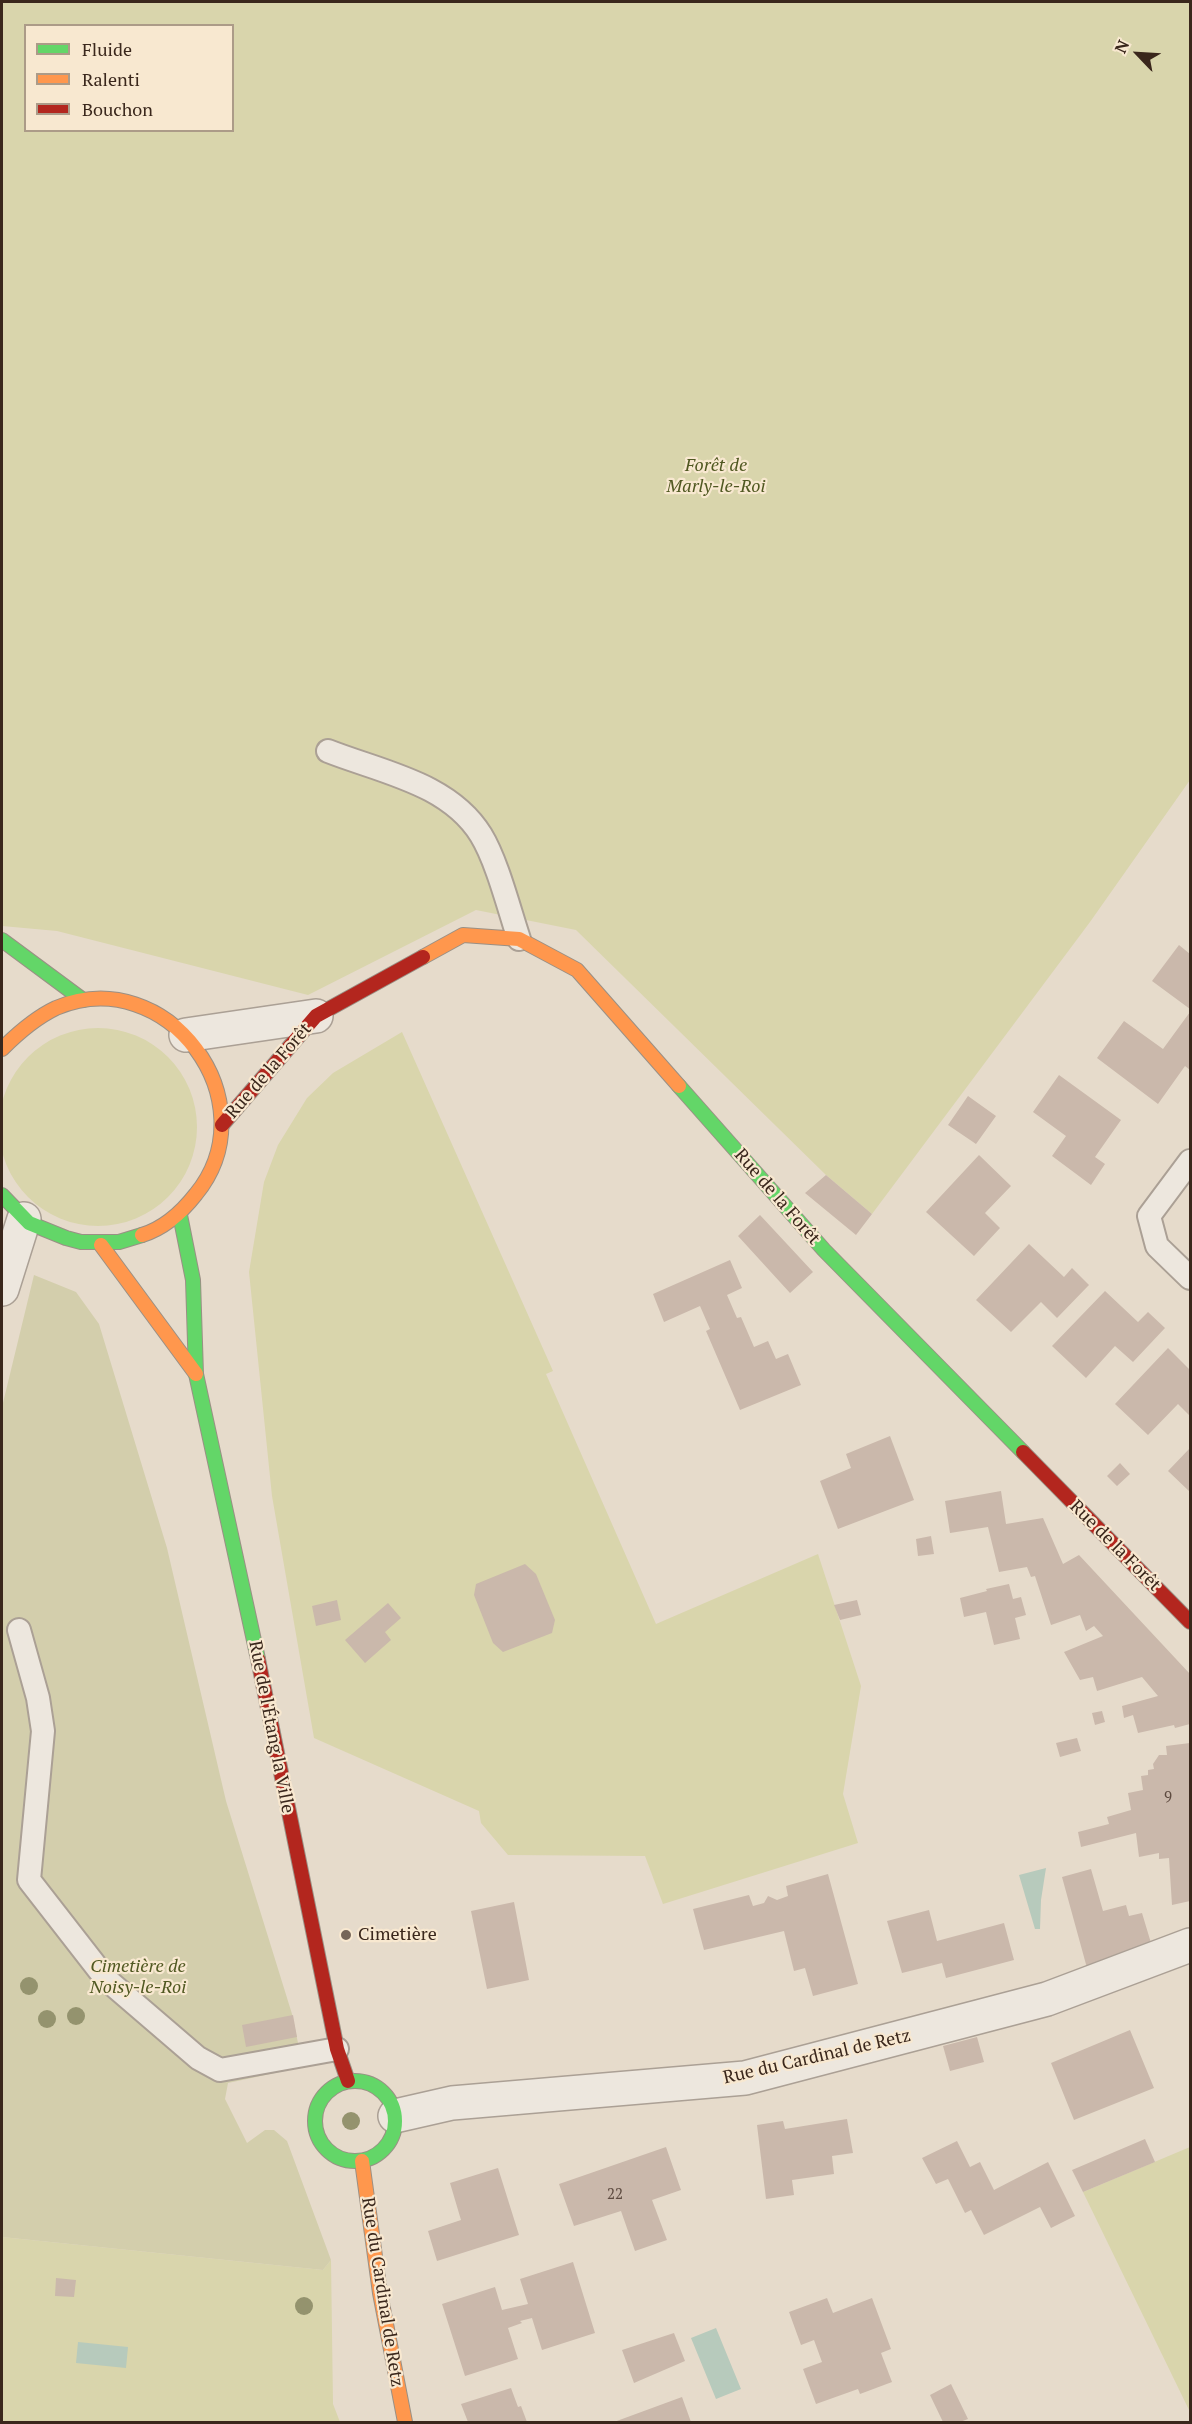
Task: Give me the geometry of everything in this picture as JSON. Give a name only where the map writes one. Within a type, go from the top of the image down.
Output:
[{"type":"street","name":"Rue de la Forêt","points":[[222,1125],[316,1016],[463,935],[519,939],[577,970],[824,1250],[1191,1622]]},
{"type":"street","points":[[2,940],[83,1000]]},
{"type":"street","points":[[2,1049],[23,1027],[51,1009],[83,1000],[111,1000],[138,1005],[164,1017],[186,1035],[206,1061],[218,1092],[222,1125],[217,1159],[202,1189],[180,1215],[156,1231],[129,1241],[101,1245],[60,1238],[24,1219],[2,1195]]},
{"type":"street","name":"Rue de la Forêt","points":[[186,1035],[316,1016]]},
{"type":"street","name":"Rue de l'Étang la Ville","points":[[180,1215],[193,1280],[196,1374],[264,1689],[337,2049],[348,2081]]},
{"type":"street","points":[[2,1289],[24,1219]]},
{"type":"street","name":"Rue de l'Étang la Ville","points":[[101,1245],[196,1374]]},
{"type":"street","name":"Rue du Cardinal de Retz","points":[[395,2116],[452,2103],[745,2078],[1047,1999],[1191,1945]]},
{"type":"street","points":[[348,2081],[361,2081],[379,2089],[391,2103],[395,2116],[394,2128],[384,2150],[362,2161],[348,2161],[335,2157],[324,2148],[317,2136],[314,2122],[315,2109],[328,2090],[348,2081]]},
{"type":"street","name":"Rue du Cardinal de Retz","points":[[362,2161],[368,2213],[405,2422]]},
{"type":"lane","points":[[328,751],[424,786],[456,806],[481,835],[498,875],[519,939]]},
{"type":"lane","points":[[1191,1161],[1149,1216],[1157,1246],[1191,1278]]},
{"type":"lane","points":[[19,1630],[38,1698],[42,1731],[29,1880],[106,1979],[198,2058],[220,2070],[337,2049]]},
{"type":"green space","name":"Forêt de Marly-le-Roi","points":[[2,2],[1190,2],[1190,780],[1090,922],[872,1214],[826,1175],[576,930],[476,910],[308,995],[57,931],[2,926]]},
{"type":"green space","points":[[88,1028],[108,1028],[145,1039],[175,1064],[190,1089],[196,1108],[196,1146],[186,1174],[161,1204],[145,1215],[127,1222],[108,1226],[88,1226],[51,1215],[21,1190],[10,1174],[3,1156],[-1,1137],[-1,1117],[10,1080],[35,1050],[51,1039],[69,1032]]},
{"type":"green space","points":[[402,1032],[553,1371],[546,1374],[656,1624],[818,1554],[861,1686],[843,1794],[858,1843],[663,1904],[645,1856],[508,1855],[481,1823],[479,1811],[314,1738],[272,1496],[249,1272],[264,1182],[278,1145],[307,1098],[333,1073]]},
{"type":"green space","name":"Cimetière de Noisy-le-Roi","points":[[34,1275],[76,1292],[99,1324],[167,1548],[226,1801],[292,2014],[303,2067],[228,2083],[225,2099],[247,2143],[265,2130],[274,2130],[287,2141],[331,2260],[323,2270],[2,2237],[2,1407]]},
{"type":"green space","points":[[1190,2147],[1190,2412],[1083,2192]]},
{"type":"green space","points":[[2,2237],[323,2270],[331,2260],[333,2404],[340,2422],[2,2422]]},
{"type":"shaded area","points":[[1046,1868],[1041,1900],[1040,1929],[1035,1929],[1019,1875]]},
{"type":"shaded area","points":[[716,2328],[741,2389],[716,2399],[691,2338]]},
{"type":"shaded area","points":[[78,2342],[128,2347],[126,2368],[76,2363]]},
{"type":"building","points":[[1179,945],[1190,954],[1190,1009],[1152,981]]},
{"type":"building","points":[[1190,1012],[1190,1070],[1185,1066],[1158,1104],[1097,1058],[1124,1021],[1163,1049]]},
{"type":"building","points":[[1059,1075],[1121,1120],[1095,1157],[1105,1164],[1091,1185],[1052,1156],[1066,1136],[1033,1112]]},
{"type":"building","points":[[968,1096],[996,1116],[976,1144],[948,1125]]},
{"type":"building","points":[[979,1155],[1011,1186],[985,1213],[1000,1228],[974,1256],[926,1212]]},
{"type":"building","points":[[826,1175],[872,1214],[856,1235],[805,1193]]},
{"type":"building","points":[[760,1215],[813,1272],[790,1293],[738,1236]]},
{"type":"building","points":[[1029,1244],[1064,1277],[1072,1268],[1089,1285],[1057,1318],[1041,1302],[1011,1332],[976,1300]]},
{"type":"building","points":[[730,1260],[742,1288],[727,1295],[737,1318],[741,1317],[754,1347],[768,1341],[776,1359],[788,1354],[801,1385],[740,1410],[706,1331],[710,1329],[700,1306],[664,1322],[653,1294]]},
{"type":"building","points":[[1105,1291],[1138,1322],[1148,1312],[1165,1328],[1133,1362],[1115,1346],[1086,1378],[1052,1346]]},
{"type":"building","points":[[1168,1348],[1190,1370],[1190,1416],[1178,1404],[1148,1435],[1115,1404]]},
{"type":"building","points":[[890,1436],[914,1500],[838,1529],[820,1481],[851,1468],[846,1454]]},
{"type":"building","points":[[1190,1448],[1190,1492],[1168,1471]]},
{"type":"building","points":[[1120,1463],[1130,1474],[1117,1486],[1107,1476]]},
{"type":"building","points":[[1001,1491],[1006,1524],[1043,1518],[1063,1564],[1079,1555],[1190,1674],[1190,1724],[1138,1733],[1133,1715],[1124,1718],[1122,1706],[1158,1696],[1142,1677],[1097,1691],[1093,1677],[1080,1680],[1064,1652],[1103,1636],[1094,1626],[1086,1631],[1080,1615],[1051,1625],[1035,1576],[1031,1577],[1027,1567],[999,1572],[988,1527],[950,1533],[945,1501]]},
{"type":"building","points":[[931,1536],[934,1554],[918,1556],[916,1539]]},
{"type":"building","points":[[525,1564],[536,1574],[555,1620],[552,1633],[503,1652],[493,1643],[474,1595],[476,1584]]},
{"type":"building","points":[[1009,1584],[1013,1599],[1021,1597],[1026,1615],[1015,1618],[1020,1639],[994,1645],[986,1612],[964,1617],[960,1598]]},
{"type":"building","points":[[337,1600],[341,1620],[316,1626],[312,1606]]},
{"type":"building","points":[[857,1600],[861,1615],[840,1620],[834,1605]]},
{"type":"building","points":[[388,1603],[401,1618],[385,1632],[391,1640],[365,1663],[345,1640]]},
{"type":"building","points":[[1102,1711],[1105,1722],[1095,1725],[1092,1713]]},
{"type":"building","points":[[1077,1738],[1081,1751],[1060,1757],[1056,1743]]},
{"type":"building","points":[[1190,1743],[1190,1901],[1172,1905],[1169,1858],[1159,1859],[1159,1853],[1139,1857],[1136,1833],[1081,1847],[1078,1832],[1109,1824],[1107,1817],[1131,1810],[1128,1793],[1143,1790],[1141,1776],[1148,1775],[1148,1770],[1154,1769],[1153,1764],[1159,1755],[1167,1755],[1166,1746]]},
{"type":"building","points":[[1091,1869],[1103,1911],[1126,1905],[1129,1916],[1142,1913],[1151,1943],[1087,1968],[1062,1877]]},
{"type":"building","points":[[828,1874],[858,1984],[813,1996],[805,1968],[794,1971],[784,1931],[704,1950],[693,1909],[749,1895],[753,1906],[764,1903],[768,1896],[777,1900],[788,1896],[786,1886]]},
{"type":"building","points":[[514,1902],[529,1980],[487,1989],[471,1911]]},
{"type":"building","points":[[929,1910],[937,1941],[1004,1923],[1014,1960],[946,1978],[942,1963],[902,1973],[887,1921]]},
{"type":"building","points":[[293,2015],[297,2037],[246,2047],[242,2025]]},
{"type":"building","points":[[1130,2030],[1154,2088],[1074,2120],[1051,2063]]},
{"type":"building","points":[[977,2037],[984,2062],[950,2071],[943,2046]]},
{"type":"building","points":[[847,2119],[853,2153],[832,2156],[834,2174],[792,2180],[794,2195],[766,2199],[757,2125],[783,2121],[785,2129]]},
{"type":"building","points":[[1145,2139],[1155,2162],[1083,2192],[1072,2170]]},
{"type":"building","points":[[957,2141],[970,2167],[980,2162],[994,2190],[1048,2162],[1075,2216],[1051,2228],[1040,2207],[984,2235],[971,2210],[965,2213],[948,2179],[936,2184],[922,2158]]},
{"type":"building","points":[[666,2147],[681,2190],[652,2200],[667,2240],[635,2251],[621,2211],[574,2226],[559,2184]]},
{"type":"building","points":[[498,2168],[519,2235],[437,2261],[428,2231],[461,2220],[450,2183]]},
{"type":"building","points":[[573,2262],[595,2333],[542,2350],[532,2318],[520,2321],[522,2323],[508,2328],[518,2359],[465,2376],[442,2304],[495,2287],[502,2310],[528,2304],[520,2279]]},
{"type":"building","points":[[56,2278],[76,2280],[74,2297],[55,2296]]},
{"type":"building","points":[[827,2298],[833,2313],[872,2298],[891,2349],[881,2353],[892,2382],[860,2394],[858,2389],[816,2404],[803,2369],[822,2362],[814,2340],[801,2345],[789,2312]]},
{"type":"building","points":[[674,2333],[685,2361],[634,2383],[622,2350]]},
{"type":"building","points":[[951,2384],[968,2419],[960,2422],[943,2422],[930,2395]]},
{"type":"building","points":[[511,2388],[527,2422],[468,2422],[461,2404]]},
{"type":"building","points":[[682,2397],[691,2422],[614,2422]]},
{"type":"traffic: fast","points":[[2,940],[83,1000]]},
{"type":"traffic: fast","points":[[679,1086],[824,1250],[1023,1452]]},
{"type":"traffic: fast","points":[[2,1195],[29,1223],[66,1238],[81,1242],[119,1242],[142,1235]]},
{"type":"traffic: fast","points":[[180,1215],[193,1280],[196,1374],[258,1659]]},
{"type":"traffic: fast","points":[[347,2081],[363,2081],[384,2092],[395,2113],[395,2121],[395,2129],[384,2150],[363,2161],[347,2161],[333,2155],[321,2143],[315,2129],[315,2113],[321,2099],[333,2087],[347,2081]]},
{"type":"traffic: slow","points":[[423,957],[463,935],[519,939],[577,970],[679,1086]]},
{"type":"traffic: slow","points":[[2,1049],[27,1026],[48,1012],[56,1008],[97,999],[135,1004],[169,1022],[196,1049],[214,1082],[221,1120],[216,1158],[196,1194],[185,1207],[166,1224],[142,1235]]},
{"type":"traffic: slow","points":[[101,1245],[196,1374]]},
{"type":"traffic: slow","points":[[362,2161],[380,2293],[405,2422]]},
{"type":"traffic: jam","points":[[222,1125],[316,1016],[423,957]]},
{"type":"traffic: jam","points":[[1023,1452],[1190,1622]]},
{"type":"traffic: jam","points":[[258,1659],[337,2049],[348,2081]]},
{"type":"place","name":"Cimetière","points":[[346,1935]]}]
